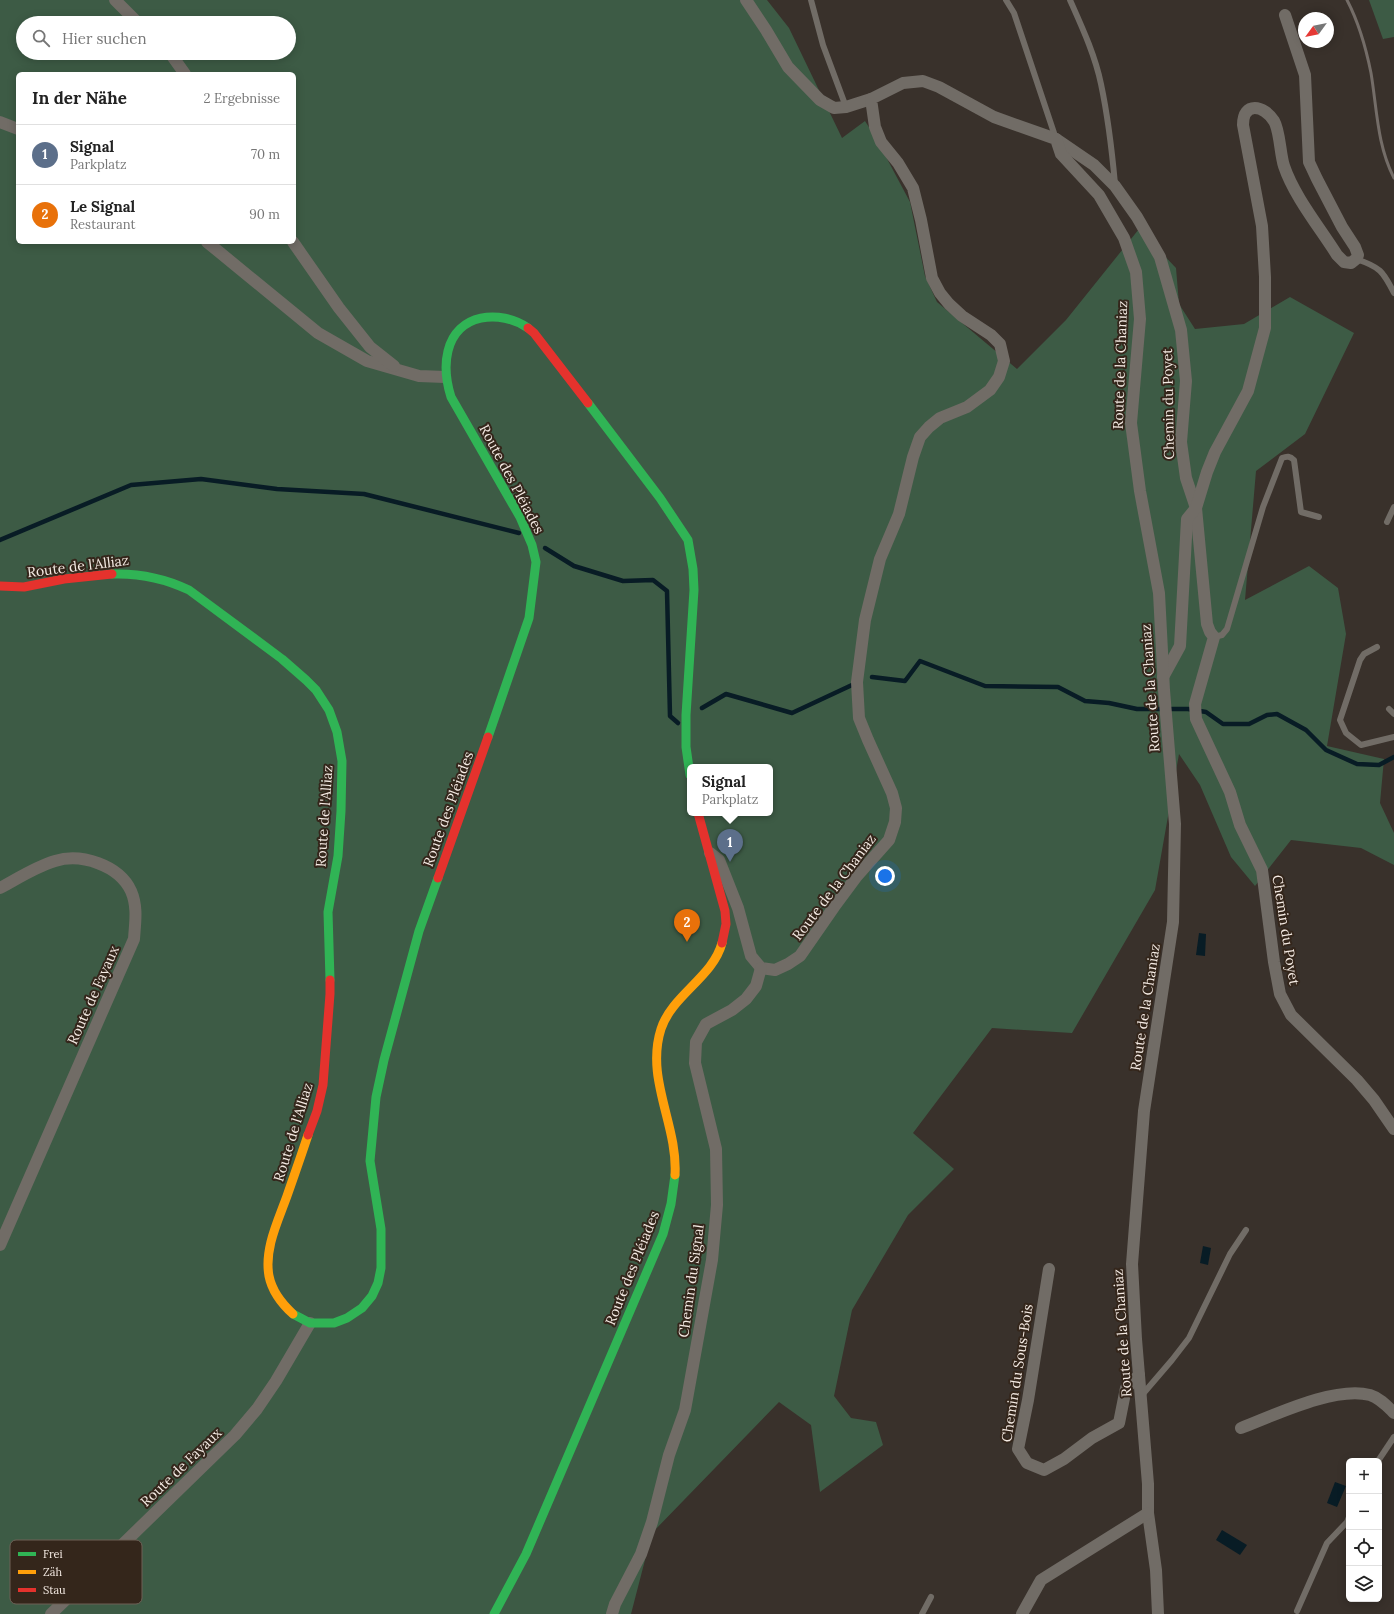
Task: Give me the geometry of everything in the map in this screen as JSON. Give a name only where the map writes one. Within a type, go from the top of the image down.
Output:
[{"type":"street","points":[[115,0],[131,16]]},
{"type":"street","points":[[746,0],[788,67],[820,100],[834,108],[846,107],[871,99],[903,83],[923,81],[939,87],[994,117],[1056,139]]},
{"type":"street","points":[[1163,677],[1180,646],[1187,519],[1196,508],[1215,452],[1248,391],[1265,328],[1265,276],[1262,226],[1243,125],[1243,116],[1248,110],[1256,107],[1266,111],[1275,122],[1284,166],[1296,194],[1337,255],[1344,262],[1351,263],[1356,259],[1358,254],[1338,220],[1309,162],[1305,75],[1285,15]]},
{"type":"street","points":[[175,60],[184,72]]},
{"type":"street","name":"Route de la Chaniaz","points":[[761,968],[775,970],[800,956],[857,876],[889,840],[895,822],[896,808],[892,793],[859,718],[857,682],[865,620],[880,560],[899,514],[913,457],[920,437],[940,418],[967,407],[990,390],[999,377],[1004,361],[1000,344],[991,335],[962,316],[949,304],[940,293],[932,278],[921,220],[913,188],[898,163],[881,142],[875,127],[871,99]]},
{"type":"street","points":[[0,122],[16,128]]},
{"type":"street","name":"Chemin du Poyet","points":[[1056,139],[1094,165],[1115,186],[1137,217],[1160,257],[1181,330],[1186,381],[1181,442],[1186,478],[1196,508],[1208,624],[1210,632],[1214,637],[1195,704],[1196,719],[1230,792],[1240,825],[1262,870],[1274,962],[1280,994],[1291,1015],[1357,1080],[1374,1100],[1394,1129]]},
{"type":"street","name":"Route de la Chaniaz","points":[[1056,139],[1061,154],[1098,195],[1124,238],[1136,272],[1140,319],[1131,424],[1140,491],[1159,593],[1167,737],[1175,824],[1173,922],[1144,1112],[1132,1264],[1148,1484],[1148,1513],[1156,1570],[1158,1614]]},
{"type":"street","points":[[209,244],[318,333],[367,361],[419,376],[445,377]]},
{"type":"street","points":[[294,244],[339,308],[370,347],[402,372]]},
{"type":"street","name":"Route des Pléiades","points":[[310,1323],[334,1323],[347,1318],[362,1308],[372,1296],[378,1283],[381,1268],[381,1229],[370,1161],[376,1097],[384,1060],[419,932],[529,618],[536,562],[532,545],[520,517],[451,397],[445,377],[446,359],[450,345],[457,333],[467,324],[479,317],[493,315],[508,318],[521,324],[534,333],[660,498],[688,540],[694,569],[686,715],[686,747],[688,764]]},
{"type":"street","name":"Route de l'Alliaz","points":[[0,586],[25,587],[65,579],[123,574],[153,575],[177,583],[189,590],[282,659],[301,675],[316,690],[334,720],[338,732],[342,761],[341,811],[338,856],[328,912],[330,982],[325,1073],[317,1111],[274,1232],[268,1260],[269,1276],[273,1289],[279,1299],[292,1314],[310,1323]]},
{"type":"street","name":"Route des Pléiades","points":[[494,1614],[526,1554],[664,1234],[672,1202],[675,1176],[675,1154],[672,1133],[656,1076],[657,1044],[668,1014],[677,1000],[706,970],[717,956],[723,943],[726,930],[725,916],[699,816]]},
{"type":"street","points":[[709,852],[720,860],[738,908],[751,956],[761,968]]},
{"type":"street","name":"Route de Fayaux","points":[[0,888],[56,860],[83,858],[102,865],[123,879],[131,891],[136,914],[134,939],[0,1245]]},
{"type":"street","name":"Chemin du Signal","points":[[612,1614],[615,1604],[641,1554],[652,1522],[669,1455],[685,1410],[712,1260],[717,1205],[716,1149],[695,1063],[696,1042],[706,1024],[732,1010],[746,999],[756,986],[761,968]]},
{"type":"street","name":"Chemin du Sous-Bois","points":[[1049,1269],[1028,1400],[1018,1449],[1027,1463],[1044,1470],[1064,1459],[1092,1438],[1119,1423],[1126,1388],[1139,1375]]},
{"type":"street","name":"Route de Fayaux","points":[[127,1540],[235,1435],[276,1381],[310,1323]]},
{"type":"street","points":[[1241,1428],[1310,1402],[1332,1395],[1350,1392],[1371,1395],[1381,1401],[1394,1413]]},
{"type":"street","points":[[1022,1614],[1041,1580],[1148,1513]]},
{"type":"street","name":"Route de Fayaux","points":[[51,1614],[61,1604]]},
{"type":"lane","points":[[811,0],[823,45],[846,107]]},
{"type":"lane","points":[[1006,0],[1014,13],[1056,139]]},
{"type":"lane","points":[[1070,0],[1089,44],[1101,83],[1115,186]]},
{"type":"lane","points":[[1356,259],[1372,264],[1385,274],[1394,293]]},
{"type":"lane","points":[[1214,637],[1222,635],[1227,629],[1263,507],[1282,458],[1286,456],[1291,457],[1294,460],[1301,512],[1319,517]]},
{"type":"lane","points":[[1387,522],[1394,507]]},
{"type":"lane","points":[[1377,647],[1364,654],[1360,660],[1340,720],[1346,733],[1361,745],[1394,737]]},
{"type":"lane","points":[[1389,709],[1394,714]]},
{"type":"lane","points":[[1142,1395],[1189,1338],[1230,1254],[1246,1230]]},
{"type":"lane","points":[[1380,1458],[1394,1437]]},
{"type":"lane","points":[[1297,1611],[1327,1543],[1346,1523]]},
{"type":"lane","points":[[922,1614],[931,1597]]},
{"type":"green space","points":[[0,0],[767,0],[789,28],[842,138],[865,121],[876,138],[910,202],[925,276],[937,302],[1017,369],[1066,320],[1139,229],[1176,268],[1179,304],[1195,329],[1244,324],[1290,297],[1354,333],[1305,434],[1256,471],[1245,600],[1309,566],[1338,588],[1346,634],[1327,746],[1384,759],[1380,803],[1394,833],[1394,865],[1361,848],[1291,840],[1255,886],[1231,857],[1200,785],[1179,754],[1155,890],[1072,1033],[992,1028],[913,1133],[954,1169],[908,1215],[852,1310],[834,1396],[851,1418],[876,1422],[883,1445],[820,1492],[811,1425],[779,1402],[652,1533],[631,1614],[0,1614]]},
{"type":"green space","points":[[1369,0],[1394,0],[1394,37],[1383,39]]},
{"type":"water","points":[[1199,933],[1206,934],[1205,956],[1196,955]]},
{"type":"water","points":[[1203,1246],[1211,1248],[1208,1265],[1200,1263]]},
{"type":"water","points":[[1335,1482],[1346,1486],[1337,1507],[1327,1503]]},
{"type":"water","points":[[1222,1530],[1247,1545],[1240,1555],[1216,1540]]},
{"type":"waterway","points":[[0,540],[131,485],[201,479],[277,489],[364,494],[519,533]]},
{"type":"waterway","points":[[545,548],[574,566],[623,581],[653,580],[667,591],[670,716],[678,723]]},
{"type":"waterway","points":[[872,677],[905,681],[920,661],[985,686],[1058,687],[1085,701],[1109,703],[1137,709],[1188,709],[1206,712],[1223,724],[1249,724],[1267,715],[1277,714],[1306,730],[1326,750],[1357,764],[1379,765],[1394,757]]},
{"type":"waterway","points":[[702,708],[726,694],[792,713],[852,685]]},
{"type":"railway","points":[[1347,0],[1359,27],[1364,45],[1371,73],[1378,127],[1384,153],[1394,178]]},
{"type":"traffic: fast","points":[[488,737],[529,618],[536,562],[532,545],[520,517],[451,397],[447,380],[446,363],[448,351],[453,338],[460,329],[470,322],[481,318],[505,318],[528,328]]},
{"type":"traffic: fast","points":[[588,403],[660,498],[688,540],[693,569],[694,590],[686,715],[686,747],[688,764]]},
{"type":"traffic: fast","points":[[112,574],[132,574],[152,577],[170,582],[189,590],[282,659],[316,690],[329,710],[337,732],[342,761],[338,856],[328,912],[330,980]]},
{"type":"traffic: fast","points":[[293,1314],[310,1323],[334,1323],[347,1318],[362,1308],[372,1296],[378,1283],[381,1268],[381,1229],[370,1161],[376,1097],[384,1060],[419,931],[438,878]]},
{"type":"traffic: fast","points":[[494,1614],[526,1554],[663,1234],[671,1204],[675,1175]]},
{"type":"traffic: slow","points":[[675,1175],[675,1156],[672,1138],[659,1084],[657,1048],[661,1029],[666,1017],[710,966],[722,943]]},
{"type":"traffic: slow","points":[[293,1314],[281,1302],[272,1287],[269,1276],[268,1256],[276,1225],[308,1135]]},
{"type":"traffic: jam","points":[[528,328],[534,333],[588,403]]},
{"type":"traffic: jam","points":[[0,586],[24,587],[64,579],[112,574]]},
{"type":"traffic: jam","points":[[438,878],[488,737]]},
{"type":"traffic: jam","points":[[699,816],[725,911],[726,924],[722,943]]},
{"type":"traffic: jam","points":[[308,1135],[317,1111],[323,1085],[330,980]]},
{"type":"place","name":"Signal","points":[[730,862]]},
{"type":"place","name":"Le Signal","points":[[687,942]]}]
